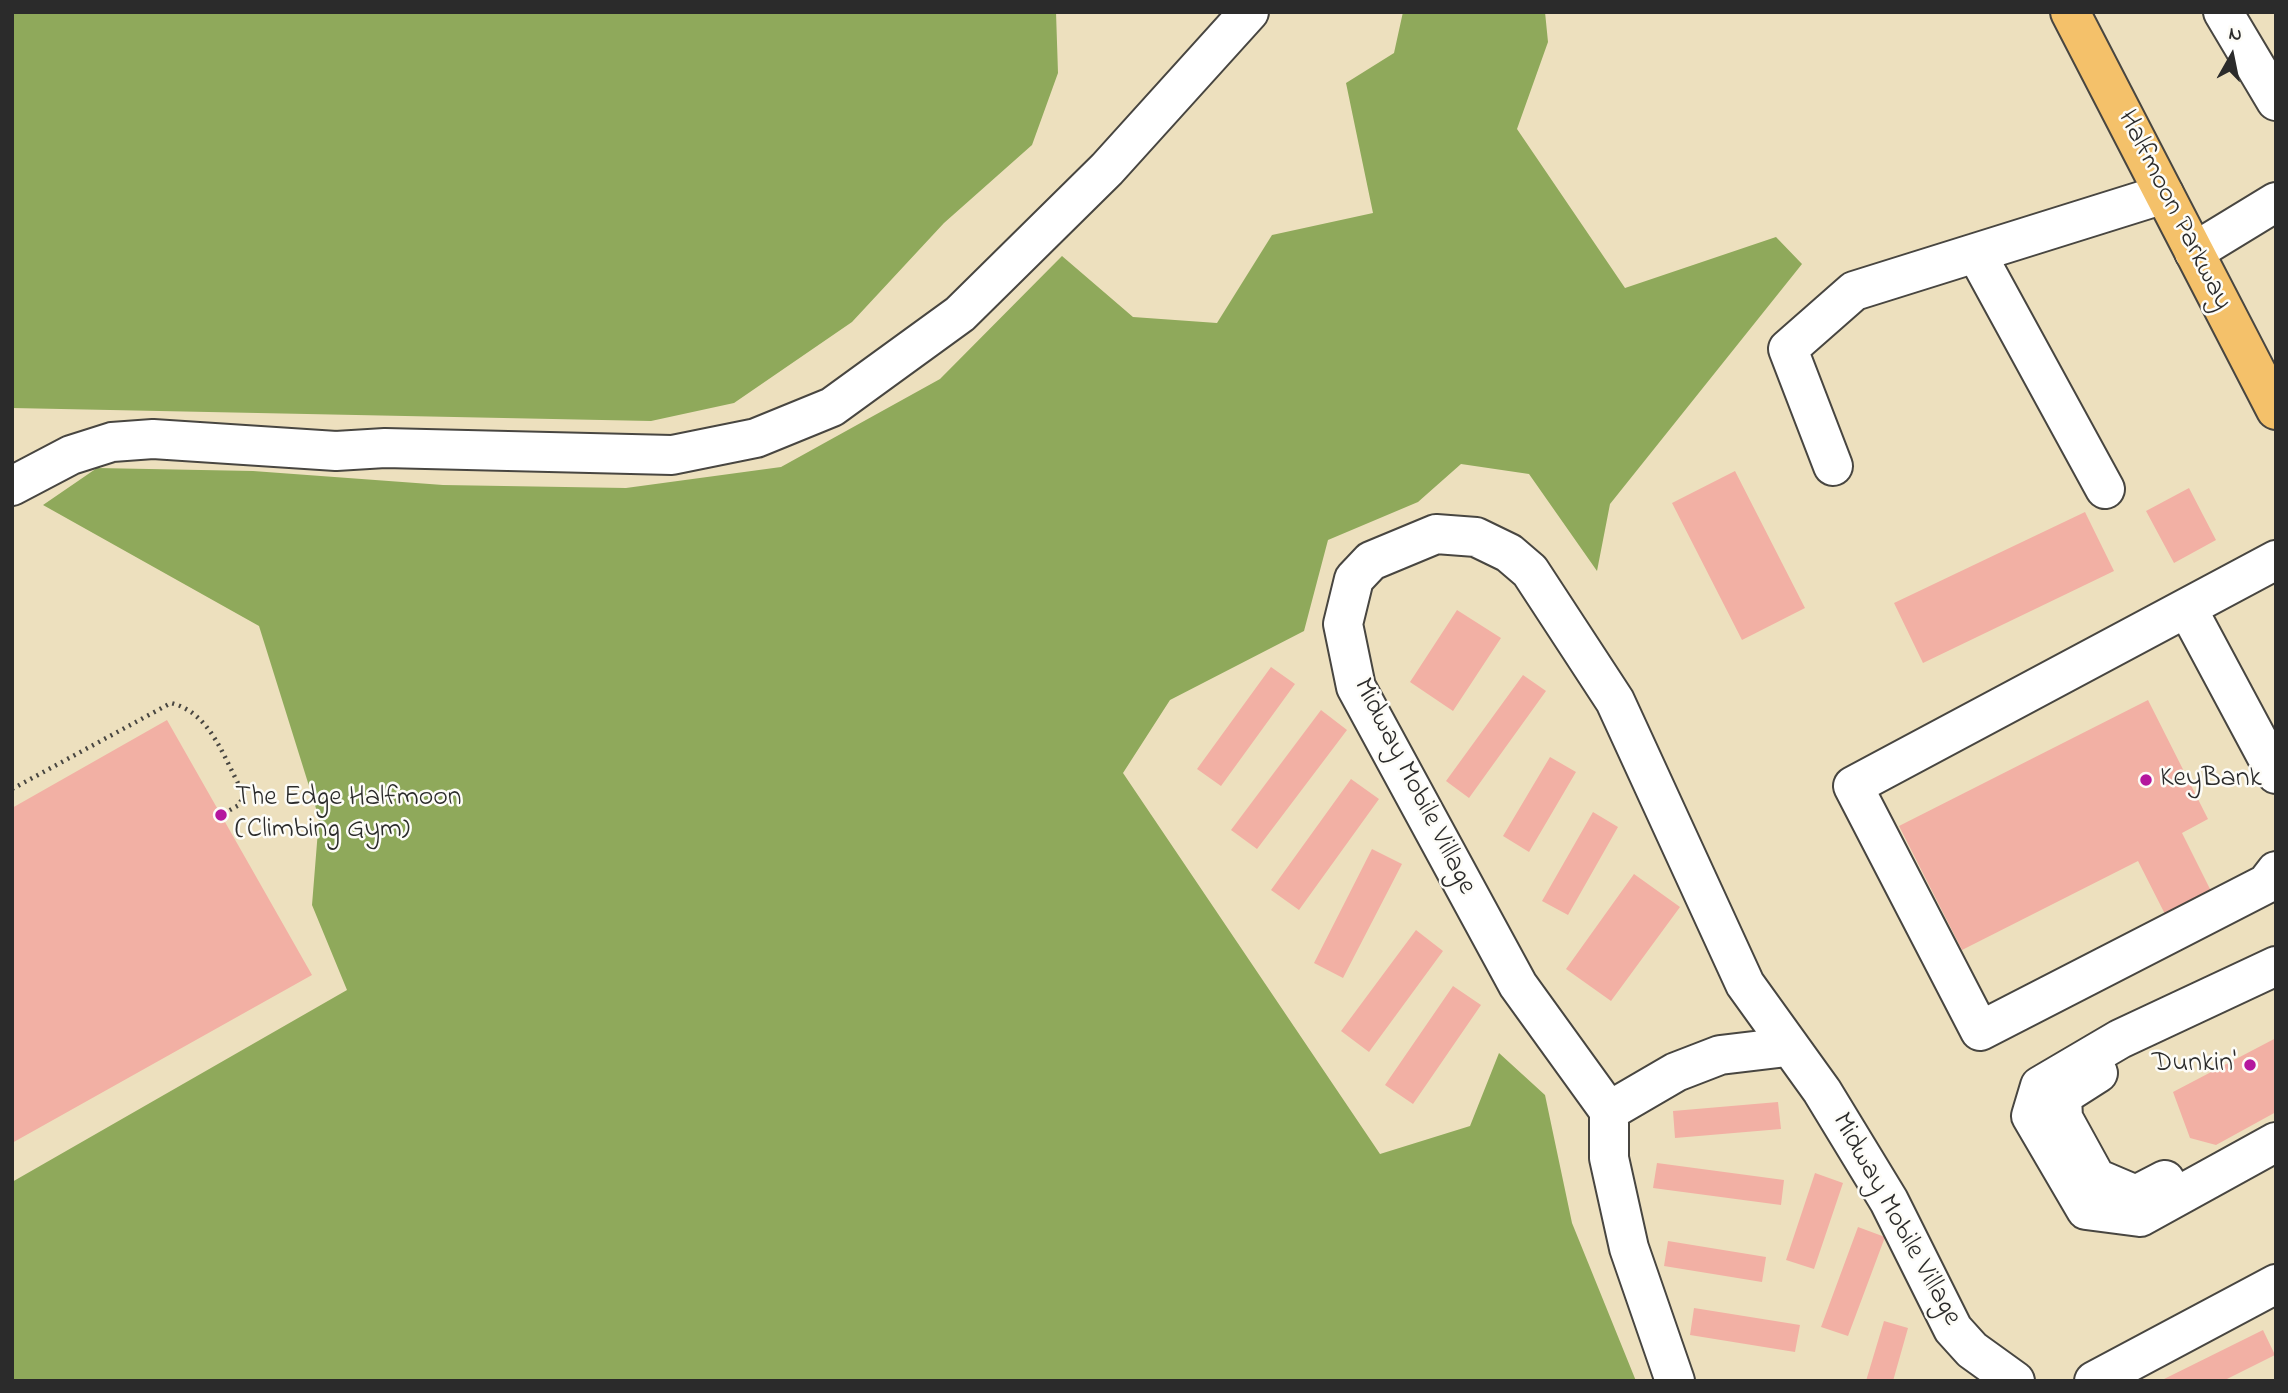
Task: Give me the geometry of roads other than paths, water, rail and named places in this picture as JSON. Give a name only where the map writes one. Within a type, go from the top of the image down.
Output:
[{"type":"main road","name":"Halfmoon Parkway","points":[[2076,14],[2164,194],[2276,410]]},
{"type":"street","points":[[12,486],[71,455],[112,442],[153,439],[336,452],[385,448],[672,455],[756,438],[832,407],[960,314],[1107,169],[1249,12]]},
{"type":"street","points":[[2223,12],[2276,101]]},
{"type":"street","points":[[1833,466],[1788,349],[1854,291],[2164,194]]},
{"type":"street","points":[[2194,253],[2276,202]]},
{"type":"street","points":[[1976,253],[2105,489]]},
{"type":"street","name":"Midway Mobile Village","points":[[1609,1111],[1518,985],[1356,687],[1343,624],[1354,579],[1371,561],[1436,534],[1476,537],[1509,553],[1530,571],[1615,701],[1745,984],[1787,1046],[1822,1091],[1889,1201],[1953,1329],[1972,1350],[2015,1381]]},
{"type":"street","points":[[2276,560],[1853,786],[1980,1031],[2266,884],[2276,872]]},
{"type":"street","points":[[2187,608],[2276,774]]},
{"type":"street","points":[[2276,966],[2120,1039],[2040,1086],[2031,1116],[2087,1210],[2140,1217],[2276,1142]]},
{"type":"street","points":[[2120,1039],[2100,1073],[2062,1096],[2063,1118],[2096,1178],[2136,1195],[2276,1125]]},
{"type":"street","points":[[1675,1381],[1629,1248],[1609,1158],[1609,1111],[1676,1072],[1720,1055],[1787,1046]]},
{"type":"street","points":[[2094,1381],[2276,1284]]},
{"type":"place","name":"KeyBank","points":[[2146,780]]},
{"type":"place","name":"The Edge Halfmoon (Climbing Gym)","points":[[221,815]]},
{"type":"place","name":"Dunkin'","points":[[2250,1065]]}]
